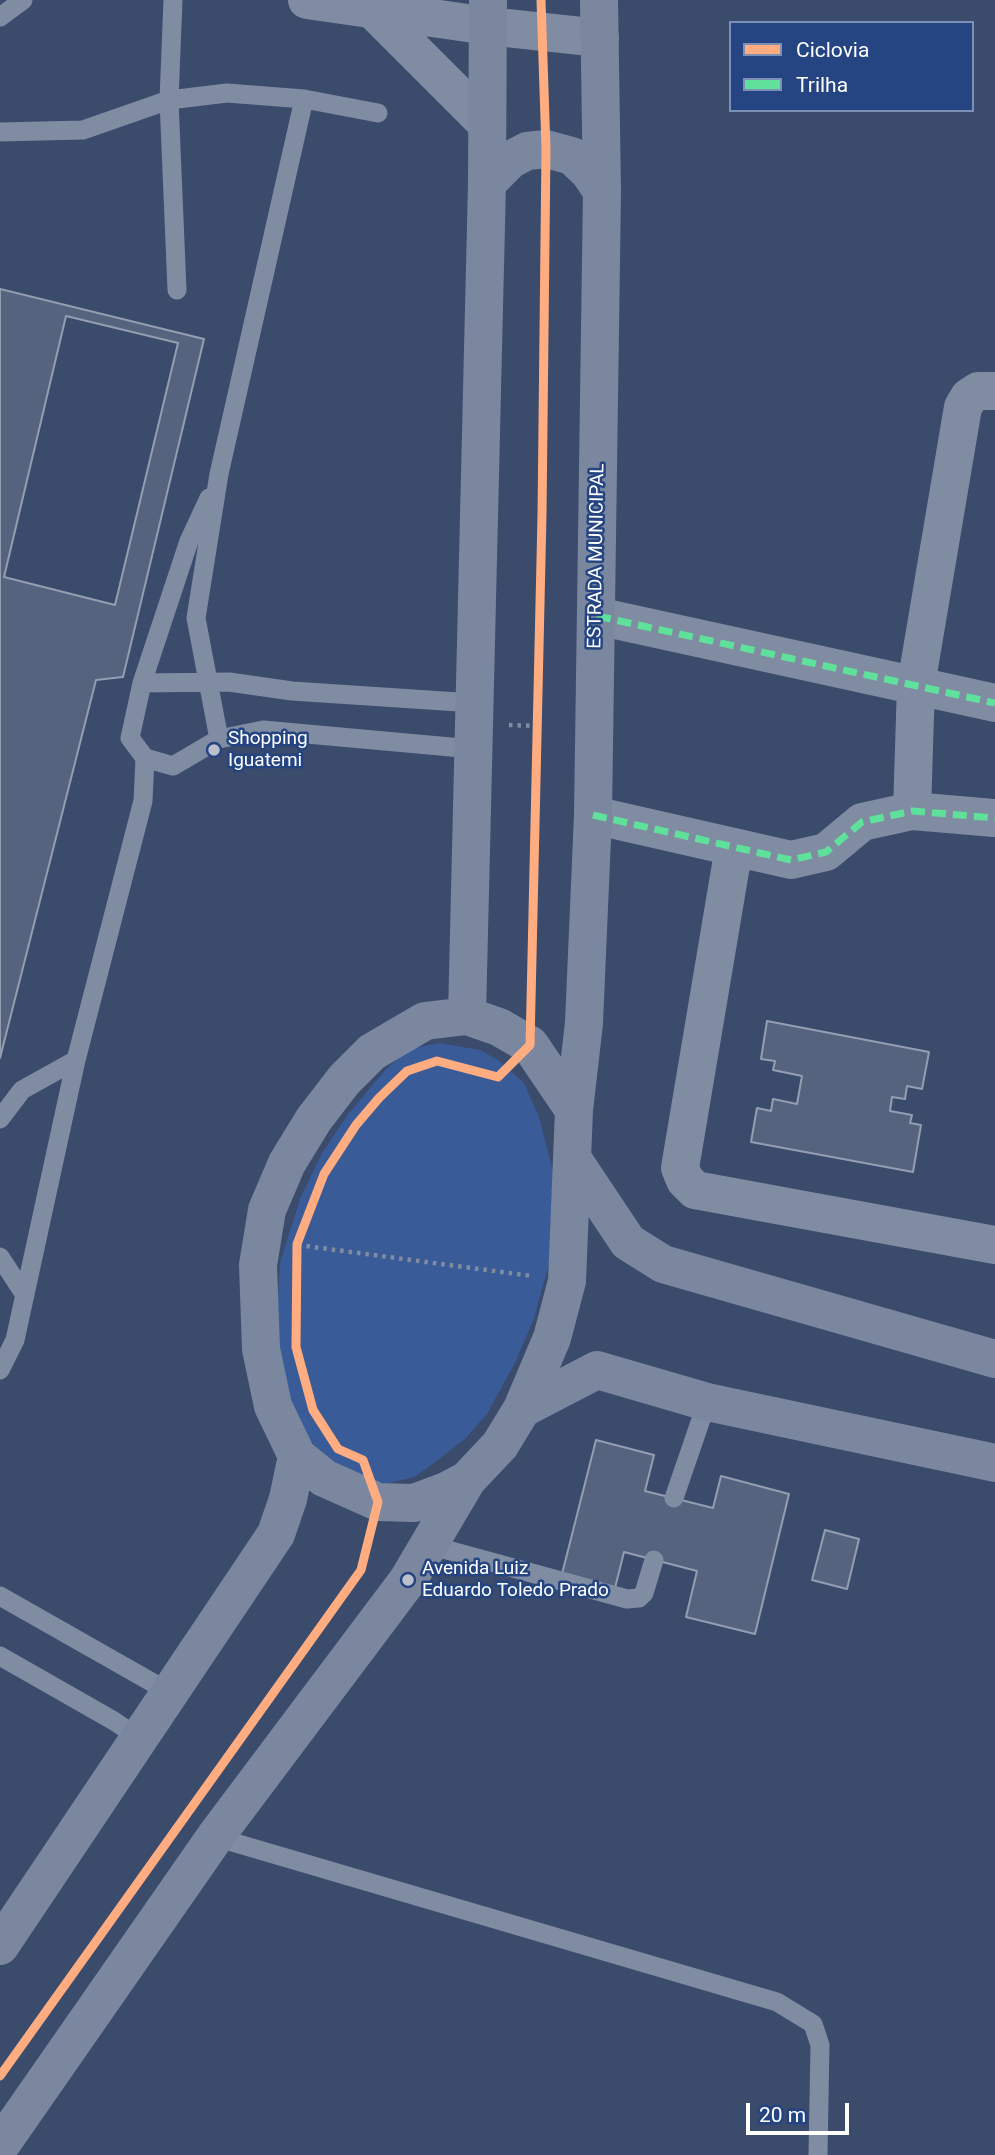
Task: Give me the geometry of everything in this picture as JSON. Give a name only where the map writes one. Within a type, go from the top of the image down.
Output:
[{"type":"main road","name":"ESTRADA MUNICIPAL","points":[[467,1480],[500,1445],[522,1409],[551,1338],[567,1280],[574,1110],[584,1023],[593,815],[602,191],[599,0]]},
{"type":"main road","points":[[467,1016],[488,13]]},
{"type":"main road","points":[[486,183],[510,160],[527,152],[546,149],[572,156],[589,172],[602,191]]},
{"type":"main road","points":[[467,1480],[415,1503],[378,1502],[324,1478],[297,1456],[274,1406],[261,1349],[258,1265],[267,1210],[287,1163],[314,1119],[344,1080],[372,1052],[425,1021],[467,1016],[499,1027],[530,1045],[574,1110]]},
{"type":"main road","points":[[572,1158],[628,1242],[663,1264],[995,1359]]},
{"type":"main road","points":[[522,1409],[597,1370],[707,1402],[995,1463]]},
{"type":"main road","points":[[0,1946],[276,1534],[288,1499],[297,1456]]},
{"type":"main road","points":[[0,2146],[215,1837],[408,1580],[467,1480]]},
{"type":"street","points":[[307,0],[373,10],[488,13],[600,38]]},
{"type":"street","points":[[373,10],[486,123]]},
{"type":"street","points":[[912,811],[916,685],[963,407],[969,397],[978,391],[995,391]]},
{"type":"street","points":[[597,616],[995,703]]},
{"type":"street","points":[[593,815],[791,860],[826,852],[862,822],[912,811],[995,818]]},
{"type":"street","points":[[734,847],[680,1168],[685,1180],[695,1190],[995,1245]]},
{"type":"lane","points":[[0,17],[23,0]]},
{"type":"lane","points":[[173,0],[169,100],[177,290]]},
{"type":"lane","points":[[0,132],[83,130],[169,100],[227,93],[304,99],[378,113]]},
{"type":"lane","points":[[219,739],[196,618],[219,474],[304,99]]},
{"type":"lane","points":[[219,474],[189,541],[142,683],[130,738],[145,758],[173,766],[219,739],[263,730],[473,749]]},
{"type":"lane","points":[[142,683],[229,682],[292,691],[474,702]]},
{"type":"lane","points":[[0,1370],[15,1340],[76,1060],[143,801],[145,758]]},
{"type":"lane","points":[[0,1119],[22,1090],[76,1060]]},
{"type":"lane","points":[[0,1258],[25,1295]]},
{"type":"lane","points":[[674,1498],[707,1402]]},
{"type":"lane","points":[[429,1545],[627,1599],[639,1598],[644,1593],[654,1560]]},
{"type":"lane","points":[[0,1596],[169,1692]]},
{"type":"lane","points":[[0,1656],[139,1738]]},
{"type":"lane","points":[[215,1837],[777,2002],[813,2024],[820,2045],[818,2155]]},
{"type":"path","points":[[537,739],[538,713]]},
{"type":"path","points":[[297,1257],[297,1244],[302,1233]]},
{"type":"path","points":[[297,1244],[567,1280]]},
{"type":"shaded area","points":[[440,1043],[480,1050],[498,1060],[524,1083],[539,1117],[553,1171],[549,1264],[534,1318],[516,1361],[487,1414],[465,1439],[414,1477],[385,1484],[343,1470],[324,1457],[304,1433],[291,1405],[275,1350],[280,1263],[300,1199],[322,1153],[349,1113],[386,1069],[409,1049]]},
{"type":"building","points":[[0,289],[204,339],[123,677],[96,680],[0,1058]]},
{"type":"building","points":[[66,316],[178,343],[115,605],[4,577]]},
{"type":"building","points":[[767,1021],[929,1052],[922,1089],[907,1086],[905,1099],[892,1097],[890,1111],[912,1115],[910,1123],[921,1125],[913,1172],[751,1142],[757,1108],[771,1111],[773,1099],[797,1104],[802,1076],[773,1070],[775,1061],[761,1059]]},
{"type":"building","points":[[596,1440],[654,1455],[645,1491],[713,1508],[721,1476],[789,1494],[755,1634],[686,1617],[697,1571],[624,1552],[615,1588],[562,1574]]},
{"type":"building","points":[[825,1530],[859,1539],[847,1589],[812,1580]]},
{"type":"marked path","points":[[597,616],[995,703]]},
{"type":"marked path","points":[[593,815],[791,860],[826,852],[862,822],[912,811],[995,818]]},
{"type":"cycle path","points":[[0,2076],[361,1570],[378,1502],[363,1460],[338,1449],[313,1410],[296,1347],[297,1244],[324,1174],[356,1125],[407,1071],[437,1061],[498,1077],[530,1045],[542,515],[546,149],[541,0]]},
{"type":"place","name":"Shopping Iguatemi","points":[[214,750]]},
{"type":"place","name":"Avenida Luiz Eduardo Toledo Prado","points":[[408,1580]]}]
